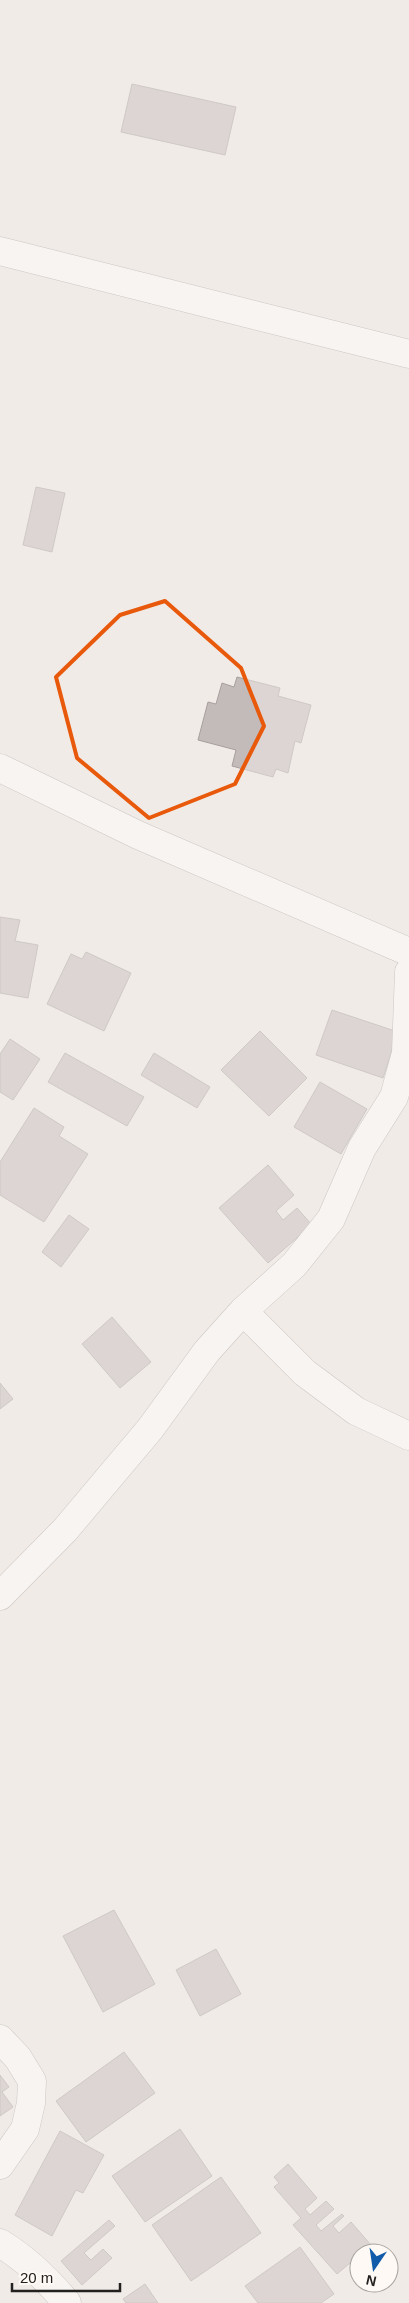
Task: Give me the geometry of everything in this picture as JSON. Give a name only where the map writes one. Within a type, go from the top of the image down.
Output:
[{"type":"street","points":[[0,251],[409,354]]},
{"type":"street","points":[[0,768],[138,835],[409,952]]},
{"type":"street","points":[[0,1596],[65,1530],[150,1428],[207,1351],[243,1311],[294,1265],[331,1219],[362,1148],[394,1097],[406,1053],[409,972]]},
{"type":"street","points":[[243,1311],[305,1373],[356,1411],[409,1436]]},
{"type":"street","points":[[0,2039],[18,2058],[32,2081],[31,2103],[25,2129],[0,2166]]},
{"type":"street","points":[[0,2243],[14,2252],[52,2285],[67,2303]]},
{"type":"highlighted area","points":[[165,601],[241,668],[264,726],[235,784],[149,818],[77,758],[56,677],[120,615]]},
{"type":"building","points":[[132,84],[236,107],[225,155],[121,132]]},
{"type":"building","points":[[36,487],[65,493],[52,552],[23,545]]},
{"type":"building","points":[[237,677],[280,688],[278,696],[311,705],[301,743],[295,741],[288,773],[276,769],[273,777],[232,766],[236,750],[198,740],[208,702],[216,704],[222,683],[234,687]]},
{"type":"building","points":[[0,917],[20,920],[15,941],[38,945],[28,998],[0,993]]},
{"type":"building","points":[[86,952],[131,973],[104,1031],[47,1004],[71,954],[82,959]]},
{"type":"building","points":[[332,1010],[398,1032],[383,1078],[316,1055]]},
{"type":"building","points":[[260,1031],[307,1078],[269,1116],[221,1070]]},
{"type":"building","points":[[10,1039],[40,1059],[13,1100],[0,1092],[0,1054]]},
{"type":"building","points":[[65,1053],[144,1097],[127,1126],[48,1082]]},
{"type":"building","points":[[154,1053],[210,1087],[197,1108],[141,1075]]},
{"type":"building","points":[[320,1082],[367,1109],[341,1154],[294,1127]]},
{"type":"building","points":[[34,1108],[64,1127],[59,1136],[88,1154],[44,1222],[0,1195],[0,1162]]},
{"type":"building","points":[[268,1165],[294,1195],[276,1211],[283,1220],[297,1208],[312,1225],[268,1263],[219,1208]]},
{"type":"building","points":[[69,1215],[89,1229],[61,1267],[42,1252]]},
{"type":"building","points":[[112,1317],[151,1362],[120,1388],[82,1344]]},
{"type":"building","points":[[0,1383],[13,1399],[0,1409]]},
{"type":"building","points":[[114,1910],[155,1984],[103,2012],[63,1936]]},
{"type":"building","points":[[216,1949],[241,1994],[200,2016],[176,1970]]},
{"type":"building","points":[[124,2052],[155,2093],[86,2142],[56,2101]]},
{"type":"building","points":[[0,2075],[9,2087],[2,2092],[13,2107],[0,2116]]},
{"type":"building","points":[[180,2129],[212,2176],[145,2222],[112,2176]]},
{"type":"building","points":[[60,2131],[104,2155],[83,2193],[76,2190],[52,2236],[15,2215]]},
{"type":"building","points":[[288,2164],[317,2198],[305,2209],[310,2215],[326,2201],[334,2209],[316,2225],[321,2231],[342,2214],[344,2216],[333,2226],[339,2233],[351,2222],[369,2243],[349,2243],[349,2264],[337,2274],[293,2225],[301,2218],[274,2187],[279,2183],[274,2177]]},
{"type":"building","points":[[221,2177],[261,2233],[191,2281],[152,2225]]},
{"type":"building","points":[[109,2220],[115,2226],[84,2253],[91,2260],[103,2249],[112,2258],[82,2285],[61,2261]]},
{"type":"building","points":[[300,2247],[334,2294],[321,2303],[258,2303],[245,2286]]},
{"type":"building","points":[[145,2284],[158,2303],[126,2303],[123,2299]]}]
